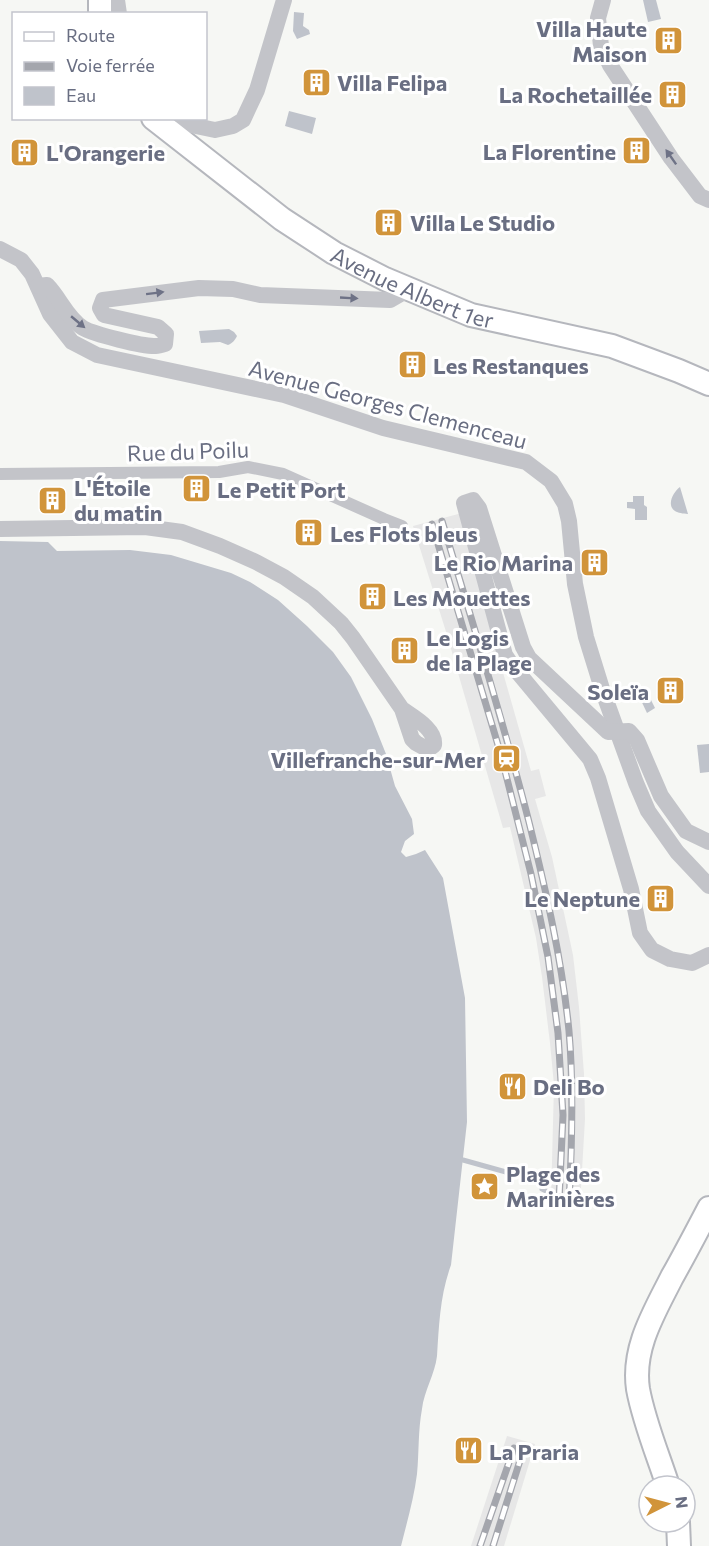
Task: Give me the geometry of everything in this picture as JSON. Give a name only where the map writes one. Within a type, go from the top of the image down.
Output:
[{"type":"main road","name":"Avenue Albert 1er","points":[[156,120],[282,219],[313,240],[334,253],[409,289],[471,315],[612,346],[709,384]]},
{"type":"main road","points":[[665,1474],[645,1419],[638,1388],[638,1362],[642,1340],[651,1318],[709,1208]]},
{"type":"street","points":[[186,120],[191,124],[215,130],[233,126],[243,120],[257,90],[284,0]]},
{"type":"street","points":[[603,0],[598,18],[600,37],[601,46],[610,65],[671,158],[700,196],[709,200]]},
{"type":"street","name":"Avenue Georges Clemenceau","points":[[0,249],[21,260],[32,274],[50,314],[72,342],[97,355],[284,395],[383,428],[526,462],[551,482],[565,504],[569,521],[575,584],[586,638],[636,783],[648,811],[677,852],[709,886]]},
{"type":"street","points":[[38,286],[47,285],[68,314],[83,328],[103,335],[155,346],[165,344],[166,334],[158,327],[104,315],[100,308],[103,300],[199,288],[233,289],[260,295],[390,300],[409,289]]},
{"type":"street","name":"Rue du Poilu","points":[[0,474],[219,472],[249,467],[283,474],[402,526]]},
{"type":"street","points":[[709,842],[686,831],[661,796],[637,740],[629,731],[608,732],[529,658],[518,636],[479,508],[473,500],[464,503],[505,655],[590,759],[598,778],[631,889],[640,933],[652,950],[670,959],[692,963],[709,955]]},
{"type":"street","points":[[0,529],[145,527],[182,532],[256,562],[284,577],[313,597],[341,622],[402,709]]},
{"type":"shaded area","points":[[462,513],[531,771],[539,769],[546,796],[535,799],[552,857],[573,955],[584,1074],[585,1119],[580,1205],[575,1206],[563,1205],[551,1200],[554,1085],[550,1043],[536,938],[510,827],[503,828],[413,526]]},
{"type":"shaded area","points":[[507,1436],[535,1444],[504,1546],[471,1546]]},
{"type":"water","points":[[643,0],[656,0],[661,19],[648,22]]},
{"type":"water","points":[[294,12],[304,13],[303,26],[309,30],[310,34],[297,39],[293,31]]},
{"type":"water","points":[[289,111],[316,118],[312,134],[285,126]]},
{"type":"water","points":[[229,329],[237,336],[228,345],[220,342],[201,343],[199,331]]},
{"type":"water","points":[[680,487],[688,514],[673,510],[671,507],[673,496]]},
{"type":"water","points":[[633,496],[644,496],[647,520],[635,520],[635,509],[627,508],[627,502],[633,502]]},
{"type":"water","points":[[0,541],[48,542],[57,551],[130,550],[171,555],[231,573],[278,600],[333,652],[351,677],[372,719],[386,754],[395,786],[412,819],[414,834],[405,841],[401,852],[406,857],[425,850],[443,878],[465,998],[467,1122],[451,1265],[439,1321],[437,1356],[423,1402],[416,1483],[401,1546],[0,1546]]},
{"type":"water","points":[[645,688],[655,708],[647,713],[637,692]]},
{"type":"water","points":[[709,744],[709,772],[700,773],[697,745]]},
{"type":"waterway","points":[[463,1160],[514,1176]]},
{"type":"waterway","points":[[542,1189],[550,1193]]},
{"type":"railway","points":[[442,521],[519,784],[558,952],[566,1004],[572,1074],[569,1203]]},
{"type":"railway","points":[[432,524],[501,755],[531,874],[548,957],[558,1033],[563,1115],[559,1202]]},
{"type":"railway","points":[[480,1546],[514,1448]]},
{"type":"railway","points":[[493,1546],[523,1451]]},
{"type":"place","name":"Villa Haute Maison","points":[[668,41]]},
{"type":"place","name":"Villa Felipa","points":[[316,82]]},
{"type":"place","name":"La Rochetaillée","points":[[673,94]]},
{"type":"place","name":"La Florentine","points":[[637,151]]},
{"type":"place","name":"L'Orangerie","points":[[25,152]]},
{"type":"place","name":"Villa Le Studio","points":[[389,222]]},
{"type":"place","name":"Les Restanques","points":[[412,365]]},
{"type":"place","name":"Le Petit Port","points":[[196,489]]},
{"type":"place","name":"L'Étoile du matin","points":[[53,500]]},
{"type":"place","name":"Les Flots bleus","points":[[309,533]]},
{"type":"place","name":"Le Rio Marina","points":[[594,562]]},
{"type":"place","name":"Les Mouettes","points":[[372,597]]},
{"type":"place","name":"Le Logis de la Plage","points":[[405,650]]},
{"type":"place","name":"Soleïa","points":[[670,691]]},
{"type":"place","name":"Villefranche-sur-Mer","points":[[506,759]]},
{"type":"place","name":"Le Neptune","points":[[661,898]]},
{"type":"place","name":"Deli Bo","points":[[512,1086]]},
{"type":"place","name":"Plage des Marinières","points":[[485,1186]]},
{"type":"place","name":"La Praria","points":[[468,1451]]}]
